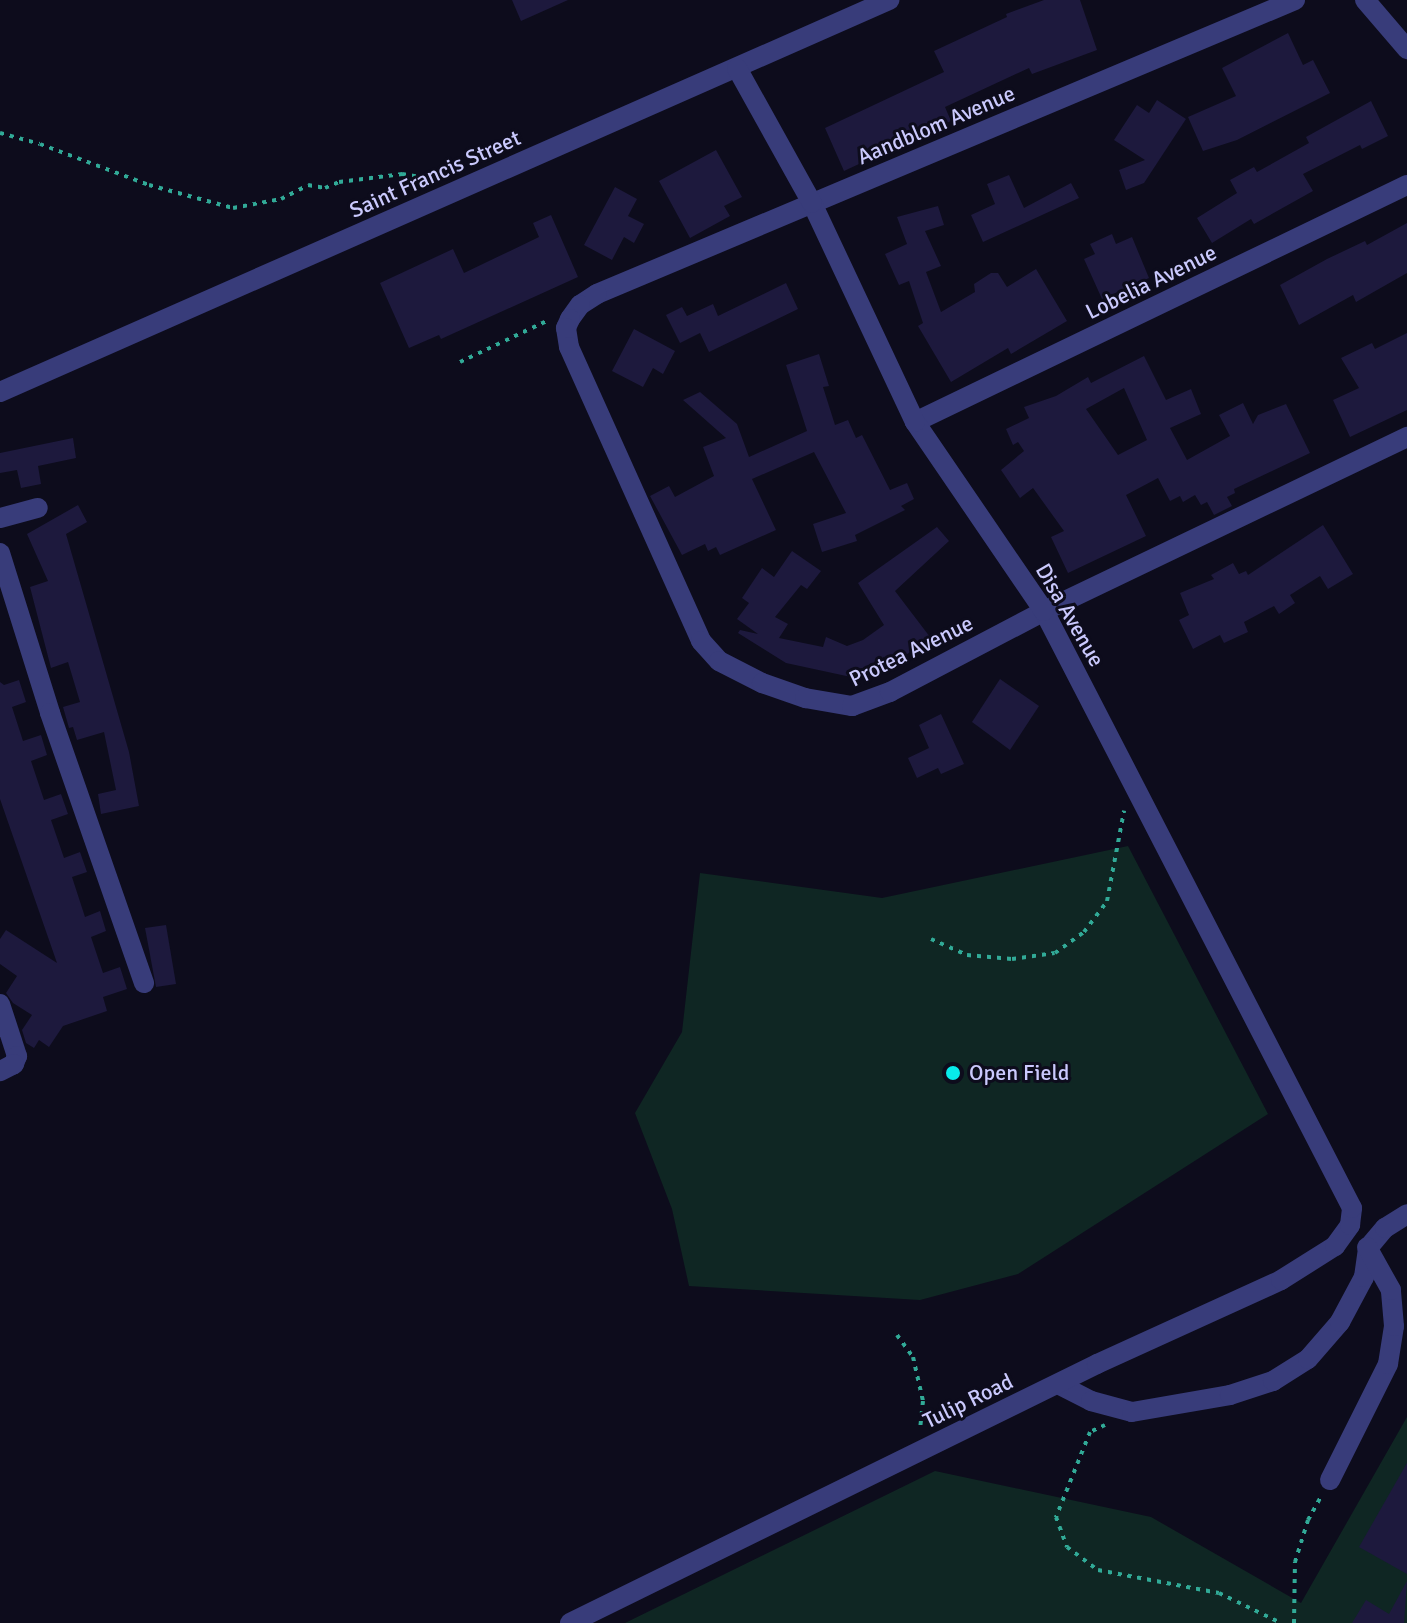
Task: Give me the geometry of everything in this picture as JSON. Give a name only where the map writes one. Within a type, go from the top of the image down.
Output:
[{"type":"street","name":"Saint Francis Street","points":[[0,392],[889,0]]},
{"type":"street","name":"Aandblom Avenue","points":[[588,300],[1295,0]]},
{"type":"street","points":[[1365,0],[1407,49]]},
{"type":"street","name":"Disa Avenue","points":[[737,68],[812,203],[915,422],[1044,611],[1347,1194],[1352,1208],[1350,1225]]},
{"type":"street","name":"Lobelia Avenue","points":[[915,422],[1407,185]]},
{"type":"street","name":"Protea Avenue","points":[[588,300],[566,328],[569,347],[688,618],[701,641],[719,661],[776,688],[852,706],[890,692],[1044,611],[1407,437]]},
{"type":"street","points":[[0,518],[38,508]]},
{"type":"street","points":[[0,553],[50,713],[144,983]]},
{"type":"street","points":[[0,1004],[17,1056],[14,1064],[0,1071]]},
{"type":"street","points":[[1058,1384],[1091,1401],[1132,1412],[1230,1395],[1273,1381],[1308,1359],[1340,1322],[1364,1277],[1368,1248],[1385,1228],[1407,1214]]},
{"type":"street","points":[[1330,1480],[1388,1364],[1394,1326],[1391,1290],[1368,1248],[1350,1225]]},
{"type":"street","name":"Tulip Road","points":[[570,1623],[917,1452],[1281,1280],[1335,1246],[1350,1225]]},
{"type":"path","points":[[0,133],[40,144],[149,185],[233,208],[245,209],[281,199],[308,185],[325,188],[339,182],[402,174],[422,177],[431,184]]},
{"type":"path","points":[[460,362],[588,300]]},
{"type":"path","points":[[931,939],[967,955],[1012,959],[1055,953],[1084,932],[1107,901],[1131,777]]},
{"type":"path","points":[[897,1335],[913,1357],[923,1401],[917,1452]]},
{"type":"path","points":[[1132,1412],[1090,1432],[1056,1517],[1067,1547],[1098,1570],[1219,1593],[1281,1623]]},
{"type":"path","points":[[1294,1623],[1295,1562],[1308,1520],[1330,1480]]},
{"type":"green space","name":"Open Field","points":[[1128,846],[1268,1114],[1018,1274],[920,1300],[689,1286],[672,1209],[635,1113],[682,1032],[700,873],[882,898]]},
{"type":"green space","points":[[1407,1417],[1407,1623],[625,1623],[935,1471],[1151,1517],[1301,1603]]},
{"type":"building","points":[[512,0],[568,0],[521,21]]},
{"type":"building","points":[[1044,0],[1080,0],[1097,50],[1032,74],[1029,68],[945,107],[951,121],[844,171],[825,128],[944,72],[934,51],[1007,17],[1006,14]]},
{"type":"building","points":[[1288,33],[1303,65],[1313,60],[1330,93],[1237,140],[1203,151],[1188,117],[1236,96],[1222,68]]},
{"type":"building","points":[[1157,100],[1186,119],[1144,183],[1126,190],[1119,170],[1145,160],[1114,140],[1137,105],[1149,113]]},
{"type":"building","points":[[1371,101],[1388,136],[1362,149],[1360,145],[1303,174],[1313,191],[1254,224],[1251,219],[1212,243],[1197,218],[1237,193],[1230,180],[1254,167],[1257,172],[1309,143],[1306,137]]},
{"type":"building","points":[[716,150],[742,197],[724,206],[730,216],[690,238],[659,181]]},
{"type":"building","points":[[1009,175],[1024,208],[1071,183],[1079,198],[983,242],[971,215],[995,204],[987,184]]},
{"type":"building","points":[[615,187],[637,199],[628,216],[644,224],[634,243],[624,237],[612,260],[584,245]]},
{"type":"building","points":[[938,206],[944,225],[925,231],[941,266],[926,272],[941,312],[975,292],[974,284],[991,273],[998,273],[1007,287],[1036,269],[1067,321],[1011,354],[1008,348],[951,382],[918,326],[923,323],[909,281],[899,285],[885,254],[907,244],[897,217]]},
{"type":"building","points":[[551,215],[578,277],[441,339],[439,335],[409,348],[380,283],[453,249],[464,273],[539,237],[533,223]]},
{"type":"building","points":[[1407,223],[1407,273],[1356,302],[1353,295],[1299,325],[1280,285],[1327,259],[1365,241],[1367,245]]},
{"type":"building","points":[[1112,234],[1116,244],[1132,237],[1149,278],[1102,299],[1084,259],[1095,254],[1090,244]]},
{"type":"building","points":[[786,283],[798,309],[709,352],[700,333],[680,343],[666,315],[682,307],[687,316],[713,304],[718,316]]},
{"type":"building","points":[[634,329],[675,351],[663,374],[653,368],[643,387],[612,371]]},
{"type":"building","points":[[1407,333],[1407,410],[1350,437],[1333,400],[1359,388],[1341,358],[1372,343],[1375,349]]},
{"type":"building","points":[[819,354],[829,386],[823,387],[835,425],[848,420],[856,438],[862,435],[890,490],[907,483],[914,499],[901,506],[905,510],[855,535],[857,541],[822,552],[813,524],[846,513],[814,452],[752,479],[776,530],[720,555],[716,547],[708,551],[705,544],[682,555],[650,496],[669,486],[675,497],[714,476],[703,447],[726,438],[683,400],[700,392],[737,424],[749,457],[807,431],[786,365]]},
{"type":"building","points":[[1144,356],[1166,400],[1191,389],[1201,414],[1170,428],[1187,460],[1230,436],[1219,415],[1243,403],[1253,424],[1258,415],[1286,404],[1310,453],[1234,489],[1235,493],[1227,497],[1232,506],[1214,515],[1207,502],[1201,505],[1195,495],[1183,502],[1180,496],[1170,501],[1158,478],[1126,495],[1146,536],[1068,573],[1051,537],[1064,531],[1033,488],[1020,498],[1001,470],[1024,451],[1018,442],[1013,445],[1006,429],[1029,418],[1024,407],[1056,396],[1088,377],[1091,383]],"holes":[[[1124,388],[1147,440],[1118,455],[1086,409]]]},
{"type":"building","points":[[73,438],[76,458],[38,466],[41,484],[21,488],[17,470],[0,473],[0,453]]},
{"type":"building","points":[[78,505],[87,522],[66,534],[129,752],[139,806],[101,814],[98,794],[116,790],[104,732],[77,740],[73,727],[69,728],[63,707],[80,702],[68,662],[51,668],[30,587],[48,581],[27,534]]},
{"type":"building","points":[[1323,525],[1353,574],[1328,589],[1320,576],[1290,595],[1295,603],[1279,614],[1274,606],[1244,622],[1248,632],[1224,643],[1220,635],[1193,649],[1179,620],[1189,615],[1180,593],[1214,579],[1211,575],[1233,563],[1239,574],[1246,571],[1248,575]]},
{"type":"building","points":[[937,527],[949,541],[895,591],[930,637],[906,655],[904,652],[851,677],[786,663],[738,633],[740,630],[758,634],[737,619],[749,603],[742,598],[762,568],[774,577],[792,551],[821,571],[807,589],[801,585],[775,617],[788,624],[779,638],[823,647],[826,637],[847,646],[863,640],[884,625],[858,583]]},
{"type":"building","points":[[1000,679],[1039,706],[1010,750],[972,722]]},
{"type":"building","points":[[19,680],[26,702],[12,707],[23,741],[41,735],[47,755],[31,761],[44,800],[61,794],[68,814],[51,820],[64,858],[80,852],[87,872],[72,877],[85,917],[100,911],[106,931],[91,937],[103,973],[120,967],[127,989],[103,997],[107,1011],[63,1026],[49,1047],[39,1040],[34,1048],[26,1043],[22,1030],[32,1015],[13,1003],[6,993],[17,976],[0,964],[0,939],[6,930],[57,963],[0,799],[0,682],[4,685]]},
{"type":"building","points":[[941,714],[964,764],[941,774],[938,768],[917,778],[908,758],[929,748],[919,725]]},
{"type":"building","points":[[166,925],[176,984],[156,987],[145,928]]},
{"type":"building","points":[[1407,1463],[1407,1574],[1359,1547]]},
{"type":"building","points":[[1407,1581],[1404,1623],[1352,1623],[1366,1600],[1389,1614]]},
{"type":"place","name":"Open Field","points":[[953,1073]]}]
